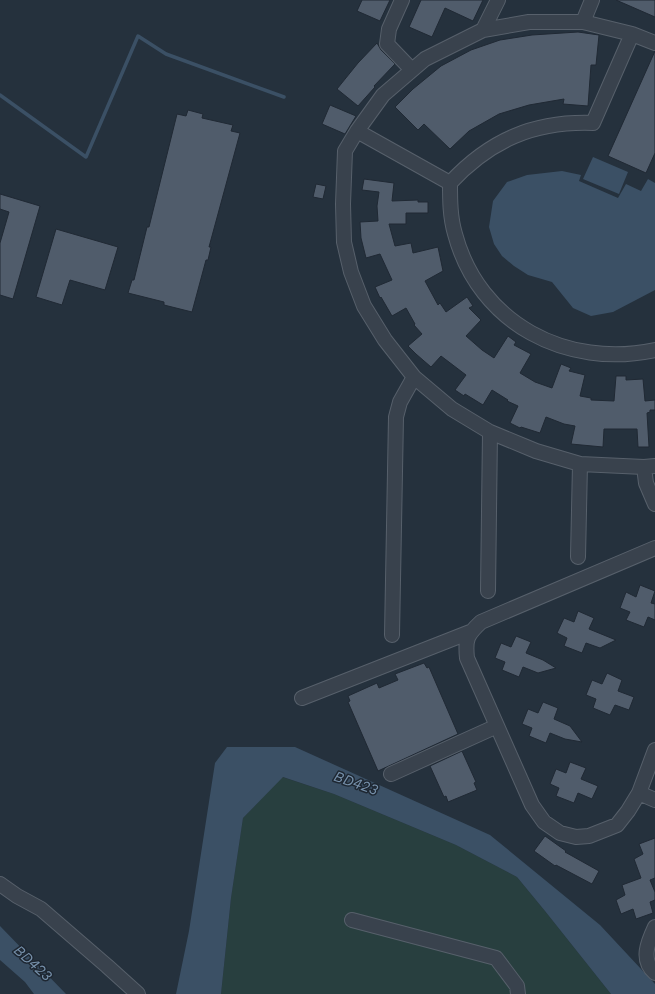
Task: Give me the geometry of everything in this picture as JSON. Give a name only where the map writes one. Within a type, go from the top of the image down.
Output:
[{"type":"street","points":[[402,0],[389,29],[388,44],[412,70]]},
{"type":"street","points":[[483,30],[498,0]]},
{"type":"street","points":[[583,22],[592,0]]},
{"type":"street","points":[[655,43],[632,34],[583,22],[529,22],[483,30],[425,59],[383,95],[357,131],[345,151],[343,204],[344,242],[351,272],[364,306],[385,340],[414,376],[452,409],[490,432],[536,451],[580,464],[650,466],[646,483],[655,504]]},
{"type":"street","points":[[632,34],[593,123],[575,122],[556,124],[521,133],[489,148],[462,170],[450,183],[451,217],[460,250],[467,266],[483,290],[498,308],[511,319],[540,338],[572,350],[595,354],[624,355],[655,350]]},
{"type":"street","points":[[357,131],[450,183]]},
{"type":"street","points":[[392,635],[396,417],[400,402],[414,376]]},
{"type":"street","points":[[488,591],[490,432]]},
{"type":"street","points":[[578,557],[580,464]]},
{"type":"street","points":[[302,698],[470,632],[481,622],[655,548]]},
{"type":"street","points":[[470,632],[466,643],[467,658],[532,805],[544,822],[560,833],[576,837],[589,836],[617,825],[628,811],[639,792],[655,750]]},
{"type":"street","points":[[391,774],[497,726]]},
{"type":"street","points":[[639,792],[655,800]]},
{"type":"street","points":[[0,884],[17,896],[41,909],[138,994]]},
{"type":"street","points":[[352,920],[496,958],[518,986],[518,994]]},
{"type":"street","points":[[655,927],[646,948],[646,958],[650,969],[655,973]]},
{"type":"green space","points":[[282,777],[334,794],[456,845],[517,877],[611,994],[221,994],[231,898],[243,818]]},
{"type":"water","points":[[593,157],[628,172],[619,194],[583,179]]},
{"type":"water","points":[[562,171],[581,175],[579,181],[618,198],[626,184],[641,191],[648,179],[655,183],[655,290],[613,312],[591,316],[573,308],[552,282],[528,275],[502,256],[494,244],[489,227],[493,201],[507,182],[527,175]]},
{"type":"water","name":"BD423","points":[[227,747],[295,747],[490,835],[600,925],[655,984],[655,994],[611,994],[517,877],[456,845],[334,794],[283,777],[243,818],[231,898],[221,994],[176,994],[189,931],[215,763]]},
{"type":"water","name":"BD423","points":[[0,926],[66,994],[34,994],[25,982],[0,960]]},
{"type":"building","points":[[362,0],[390,0],[380,21],[357,11]]},
{"type":"building","points":[[421,0],[483,0],[473,21],[445,8],[432,37],[409,27]]},
{"type":"building","points":[[616,0],[655,0],[655,17]]},
{"type":"building","points":[[578,32],[599,35],[596,65],[591,65],[588,106],[563,104],[564,99],[529,105],[499,114],[469,131],[450,149],[424,124],[418,130],[395,107],[413,89],[441,66],[471,50],[500,40],[532,35]]},
{"type":"building","points":[[377,43],[381,50],[395,64],[374,86],[375,87],[358,106],[337,89],[358,63]]},
{"type":"building","points":[[655,51],[655,153],[646,173],[608,156]]},
{"type":"building","points":[[330,105],[356,116],[345,134],[322,124]]},
{"type":"building","points":[[188,110],[203,114],[202,118],[233,125],[231,131],[240,133],[209,247],[211,247],[208,260],[206,260],[192,312],[164,305],[164,302],[128,293],[132,280],[134,280],[147,227],[149,227],[177,114],[186,116]]},
{"type":"building","points":[[364,179],[394,183],[392,201],[418,200],[418,202],[428,202],[428,213],[406,213],[406,224],[389,224],[395,246],[411,243],[413,253],[438,247],[443,271],[425,281],[438,305],[440,303],[446,312],[467,297],[473,306],[469,308],[481,320],[466,336],[482,350],[494,358],[508,336],[516,342],[514,345],[531,354],[520,373],[535,382],[552,388],[561,364],[571,368],[569,371],[585,375],[580,396],[591,398],[591,400],[614,401],[616,376],[626,376],[626,380],[643,379],[645,401],[655,400],[655,410],[650,410],[650,412],[647,413],[649,447],[638,447],[637,429],[604,429],[603,447],[571,444],[575,426],[564,424],[546,417],[540,433],[521,427],[520,428],[510,423],[518,406],[507,401],[508,400],[492,390],[483,405],[465,394],[464,396],[455,390],[466,375],[441,356],[431,367],[416,354],[408,346],[422,334],[414,325],[415,324],[406,308],[392,316],[381,297],[380,298],[375,287],[392,280],[380,254],[366,258],[361,238],[360,222],[378,221],[377,206],[379,192],[362,190]]},
{"type":"building","points":[[316,184],[326,186],[323,199],[313,197]]},
{"type":"building","points":[[0,194],[40,206],[13,299],[0,295],[0,243],[9,212],[0,209]]},
{"type":"building","points":[[56,229],[118,247],[105,290],[70,280],[62,305],[36,297]]},
{"type":"building","points":[[640,585],[655,591],[651,603],[655,604],[655,620],[648,617],[644,627],[626,620],[630,612],[620,608],[626,592],[636,597]]},
{"type":"building","points":[[578,611],[594,618],[589,629],[616,640],[600,648],[586,643],[582,653],[564,646],[567,638],[557,633],[564,618],[574,622]]},
{"type":"building","points":[[516,636],[531,642],[526,653],[543,660],[556,668],[538,673],[523,667],[519,677],[502,670],[505,662],[495,658],[501,643],[511,647]]},
{"type":"building","points":[[424,663],[427,668],[429,667],[458,734],[378,771],[348,702],[350,701],[348,696],[377,683],[379,688],[398,680],[395,674]]},
{"type":"building","points":[[607,673],[622,680],[618,691],[634,697],[629,710],[615,705],[610,715],[593,708],[596,699],[586,695],[592,680],[602,684]]},
{"type":"building","points":[[543,702],[558,708],[554,719],[570,726],[582,742],[565,739],[550,733],[546,743],[529,736],[532,728],[522,724],[528,709],[538,713]]},
{"type":"building","points":[[462,751],[476,782],[474,783],[477,790],[448,802],[446,796],[444,797],[430,766]]},
{"type":"building","points":[[570,762],[586,768],[581,779],[598,786],[592,799],[578,793],[574,803],[556,796],[559,788],[550,784],[556,769],[566,773]]},
{"type":"building","points":[[545,836],[566,851],[565,852],[599,871],[592,884],[556,865],[555,866],[534,851]]},
{"type":"building","points":[[655,838],[655,878],[650,880],[655,892],[655,900],[650,902],[653,913],[636,919],[633,909],[621,914],[616,900],[625,895],[622,885],[641,878],[634,859],[643,854],[639,844]]},
{"type":"waterway","points":[[0,95],[86,157],[138,36],[166,54],[284,97]]}]
